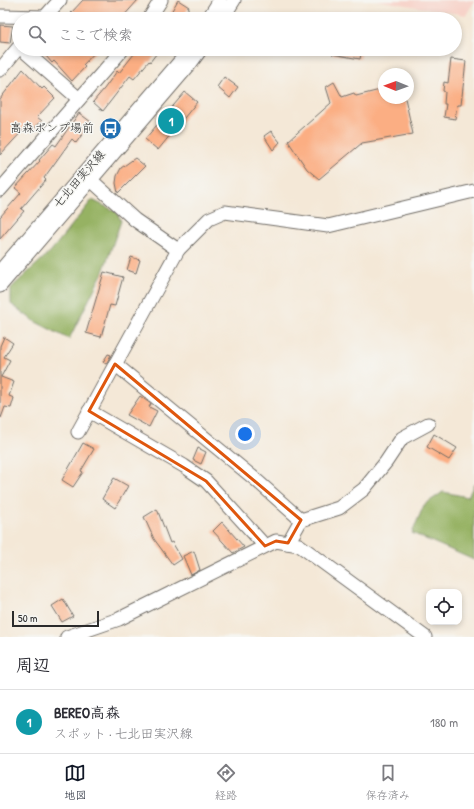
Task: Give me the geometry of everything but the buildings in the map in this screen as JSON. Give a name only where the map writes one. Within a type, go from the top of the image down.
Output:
[{"type":"street","points":[[49,12],[60,0]]},
{"type":"street","points":[[153,12],[161,0]]},
{"type":"street","points":[[212,12],[220,0]]},
{"type":"street","points":[[226,12],[234,0]]},
{"type":"street","points":[[0,16],[12,17]]},
{"type":"street","points":[[0,70],[12,55]]},
{"type":"street","points":[[30,56],[79,99]]},
{"type":"street","points":[[0,190],[117,56]]},
{"type":"street","name":"七北田実沢線","points":[[0,271],[184,56]]},
{"type":"street","points":[[0,286],[92,180],[196,56]]},
{"type":"street","points":[[92,180],[135,220],[178,250]]},
{"type":"street","points":[[78,432],[178,250],[209,219],[225,212],[328,226],[474,191]]},
{"type":"street","points":[[115,364],[255,479],[301,520]]},
{"type":"street","points":[[89,411],[184,466],[206,481],[265,546]]},
{"type":"street","points":[[288,543],[301,520],[339,508],[364,489],[386,462],[402,438],[428,424]]},
{"type":"street","points":[[67,637],[119,619],[276,541],[299,545],[425,637]]},
{"type":"highlighted area","points":[[115,364],[301,520],[288,543],[276,541],[265,546],[206,481],[89,411]]},
{"type":"shaded area","points":[[376,0],[474,0],[466,15],[462,14],[462,12],[448,12]]},
{"type":"green space","points":[[92,200],[117,212],[121,221],[103,272],[69,339],[34,321],[11,304],[11,288],[51,251]]},
{"type":"green space","points":[[474,484],[474,560],[412,533],[424,505],[443,492],[468,497]]},
{"type":"place","name":"BEREO高森","points":[[171,121]]},
{"type":"place","name":"高森ポンプ場前","points":[[110,128]]}]
